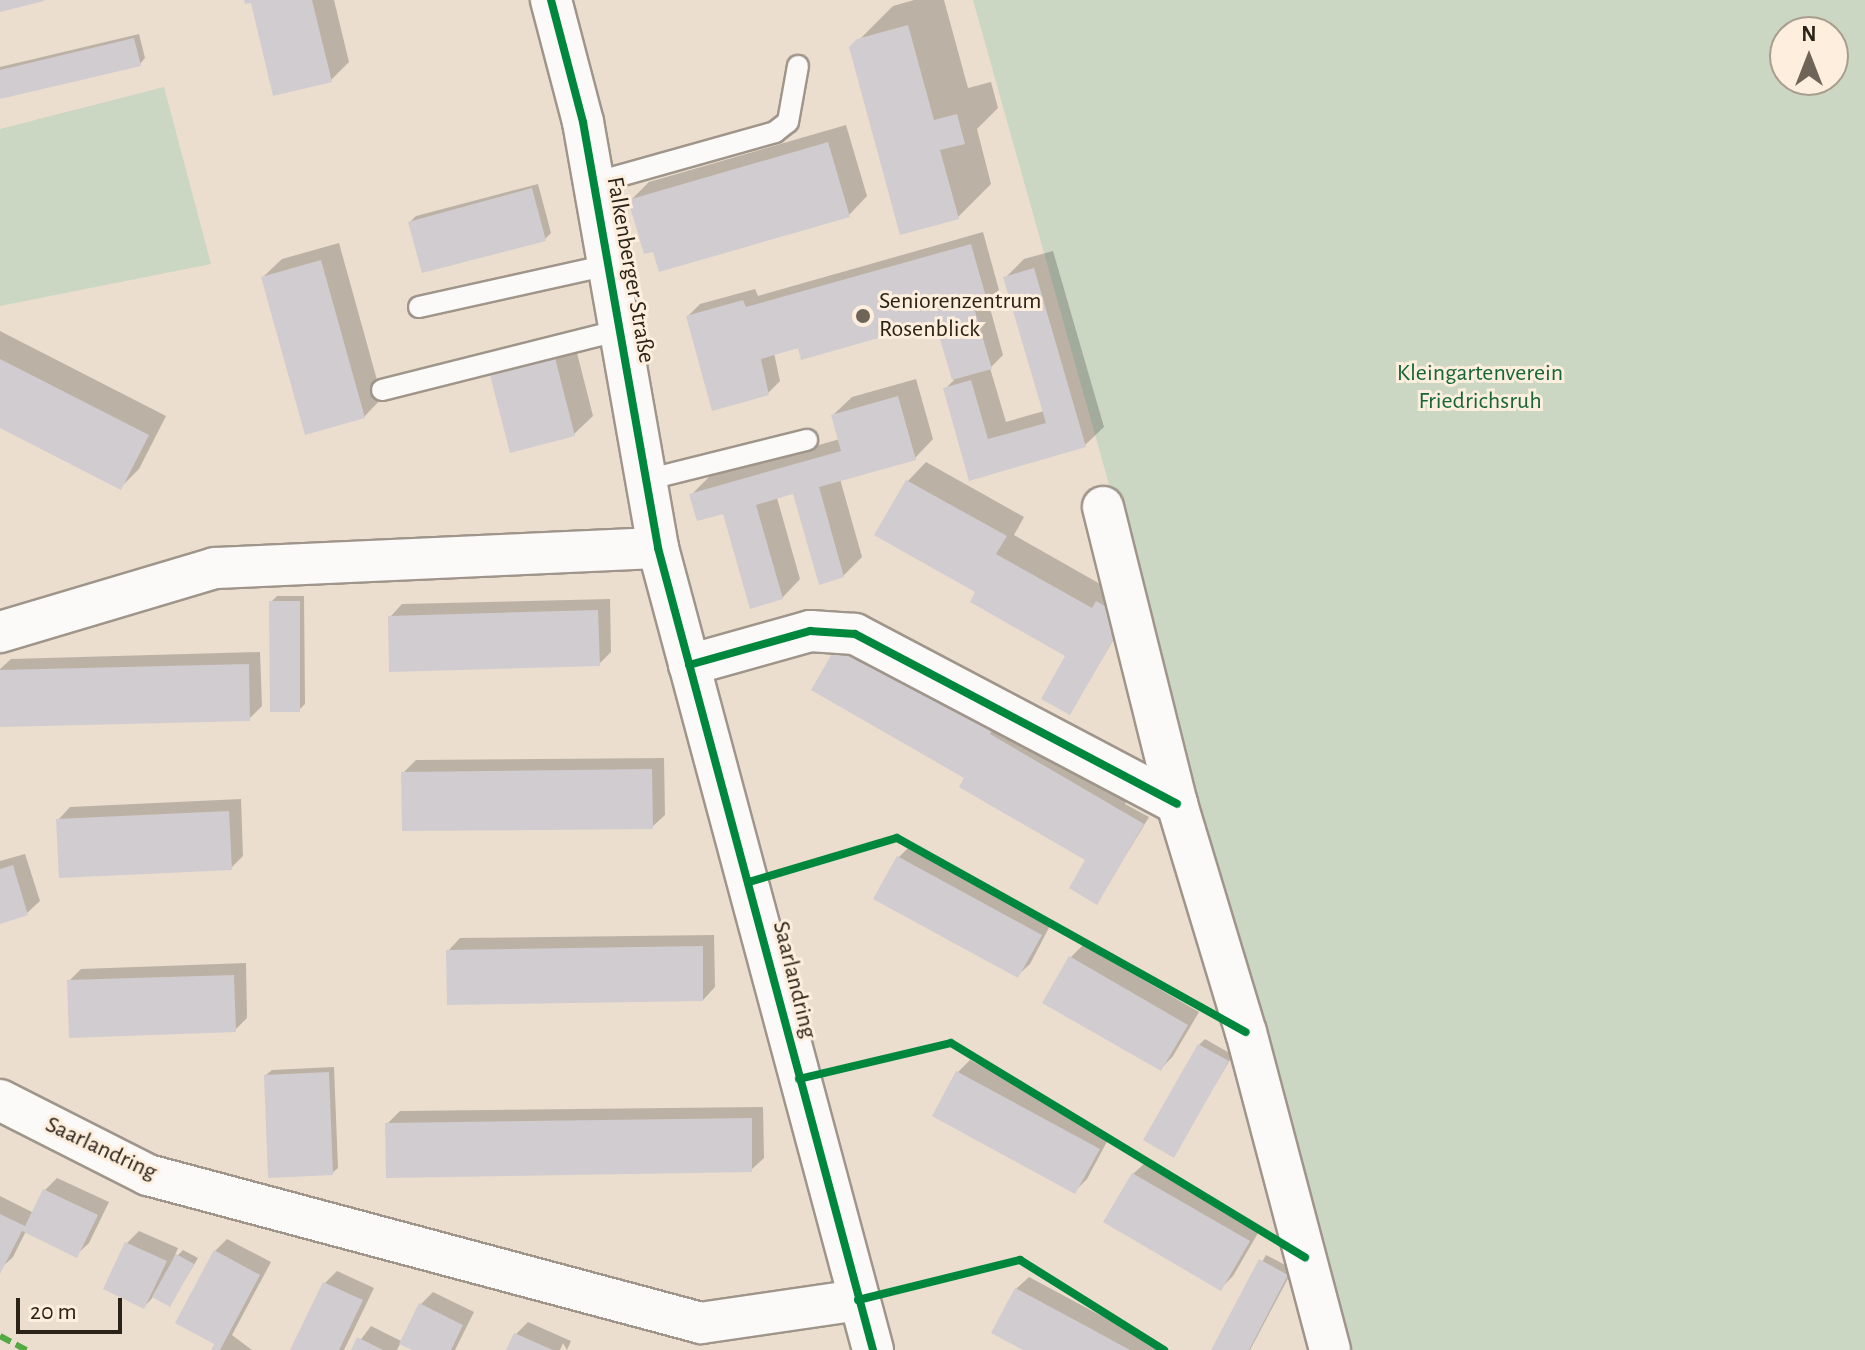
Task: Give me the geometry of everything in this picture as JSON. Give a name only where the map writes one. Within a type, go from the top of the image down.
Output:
[{"type":"street","name":"Falkenberger Straße","points":[[551,0],[583,122],[658,548]]},
{"type":"street","points":[[1103,507],[1177,804],[1246,1032],[1330,1350]]},
{"type":"street","points":[[0,632],[215,568],[658,548]]},
{"type":"street","name":"Saarlandring","points":[[658,548],[873,1350]]},
{"type":"street","points":[[689,665],[810,631],[855,634],[1177,804]]},
{"type":"street","name":"Saarlandring","points":[[0,1100],[148,1175],[701,1323],[858,1300]]},
{"type":"lane","points":[[594,183],[775,132],[788,122],[798,66]]},
{"type":"lane","points":[[419,307],[608,265]]},
{"type":"lane","points":[[382,390],[620,330]]},
{"type":"lane","points":[[646,480],[807,440]]},
{"type":"green space","name":"Kleingartenverein Friedrichsruh","points":[[973,0],[1865,0],[1865,1350],[1352,1350]]},
{"type":"green space","points":[[164,87],[211,264],[0,306],[0,129]]},
{"type":"building","points":[[0,0],[44,0],[44,1],[0,12]]},
{"type":"building","points":[[244,0],[312,0],[332,82],[273,96],[251,3],[245,4]]},
{"type":"building","points":[[908,25],[934,120],[957,114],[965,144],[940,150],[959,219],[900,235],[849,47],[857,39]]},
{"type":"building","points":[[134,38],[141,66],[0,99],[0,70]]},
{"type":"building","points":[[828,142],[850,217],[659,272],[653,252],[644,254],[628,200]]},
{"type":"building","points":[[532,188],[546,241],[422,273],[408,222]]},
{"type":"building","name":"Seniorenzentrum Rosenblick","points":[[971,244],[988,304],[974,308],[992,369],[952,380],[935,322],[801,360],[798,348],[761,359],[769,395],[712,411],[686,316],[743,300],[746,307]]},
{"type":"building","points":[[321,260],[365,418],[305,435],[261,277]]},
{"type":"building","points":[[1034,268],[1086,447],[969,481],[943,388],[971,380],[988,439],[1046,423],[1003,277]]},
{"type":"building","points":[[554,354],[575,436],[510,453],[489,371]]},
{"type":"building","points":[[0,359],[149,435],[121,490],[0,428]]},
{"type":"building","points":[[898,396],[916,460],[819,487],[844,577],[819,585],[793,494],[756,505],[783,599],[750,609],[723,514],[697,521],[689,494],[841,451],[831,415]]},
{"type":"building","points":[[906,480],[1007,536],[996,554],[1092,608],[1096,601],[1126,618],[1070,715],[1041,699],[1065,656],[970,602],[975,592],[874,535]]},
{"type":"building","points":[[269,601],[300,601],[300,712],[270,712]]},
{"type":"building","points":[[598,610],[600,666],[389,672],[388,616]]},
{"type":"building","points":[[844,633],[997,722],[990,734],[1144,824],[1097,905],[1069,888],[1085,860],[959,787],[964,778],[811,690]]},
{"type":"building","points":[[249,664],[250,721],[0,727],[0,670]]},
{"type":"building","points":[[652,769],[653,829],[402,831],[401,772]]},
{"type":"building","points":[[229,811],[232,870],[59,878],[56,819]]},
{"type":"building","points":[[897,856],[1042,935],[1018,978],[873,899]]},
{"type":"building","points":[[13,865],[28,915],[0,924],[0,869]]},
{"type":"building","points":[[703,946],[703,1001],[447,1005],[446,950]]},
{"type":"building","points":[[1069,956],[1188,1025],[1161,1071],[1042,1003]]},
{"type":"building","points":[[234,975],[236,1032],[69,1038],[67,980]]},
{"type":"building","points":[[1198,1044],[1229,1061],[1174,1158],[1143,1140]]},
{"type":"building","points":[[956,1071],[1100,1149],[1075,1194],[932,1116]]},
{"type":"building","points":[[329,1072],[333,1175],[268,1178],[264,1075]]},
{"type":"building","points":[[752,1118],[752,1172],[386,1178],[385,1123]]},
{"type":"building","points":[[1132,1173],[1250,1241],[1221,1291],[1103,1222]]},
{"type":"building","points":[[43,1189],[98,1215],[77,1258],[22,1231],[0,1274],[0,1214],[25,1226]]},
{"type":"building","points":[[125,1242],[167,1261],[144,1309],[103,1289]]},
{"type":"building","points":[[214,1250],[260,1275],[220,1350],[211,1350],[214,1344],[175,1323]]},
{"type":"building","points":[[176,1254],[194,1264],[170,1307],[152,1297]]},
{"type":"building","points":[[1259,1259],[1288,1275],[1249,1350],[1211,1350]]},
{"type":"building","points":[[323,1282],[363,1300],[339,1350],[290,1350]]},
{"type":"building","points":[[1015,1288],[1130,1350],[1023,1350],[991,1333]]},
{"type":"building","points":[[419,1303],[463,1325],[451,1350],[412,1350],[399,1344]]},
{"type":"building","points":[[514,1333],[553,1350],[506,1350]]},
{"type":"building","points":[[357,1337],[383,1350],[351,1350]]},
{"type":"marked path","points":[[0,1336],[26,1350]]},
{"type":"cycle path","points":[[551,0],[583,122],[658,548],[873,1350]]},
{"type":"cycle path","points":[[689,665],[810,631],[855,634],[1177,804]]},
{"type":"cycle path","points":[[749,882],[897,838],[1246,1032]]},
{"type":"cycle path","points":[[799,1079],[951,1043],[1305,1257]]},
{"type":"cycle path","points":[[858,1300],[1020,1260],[1164,1350]]},
{"type":"place","name":"Seniorenzentrum Rosenblick","points":[[863,316]]}]
